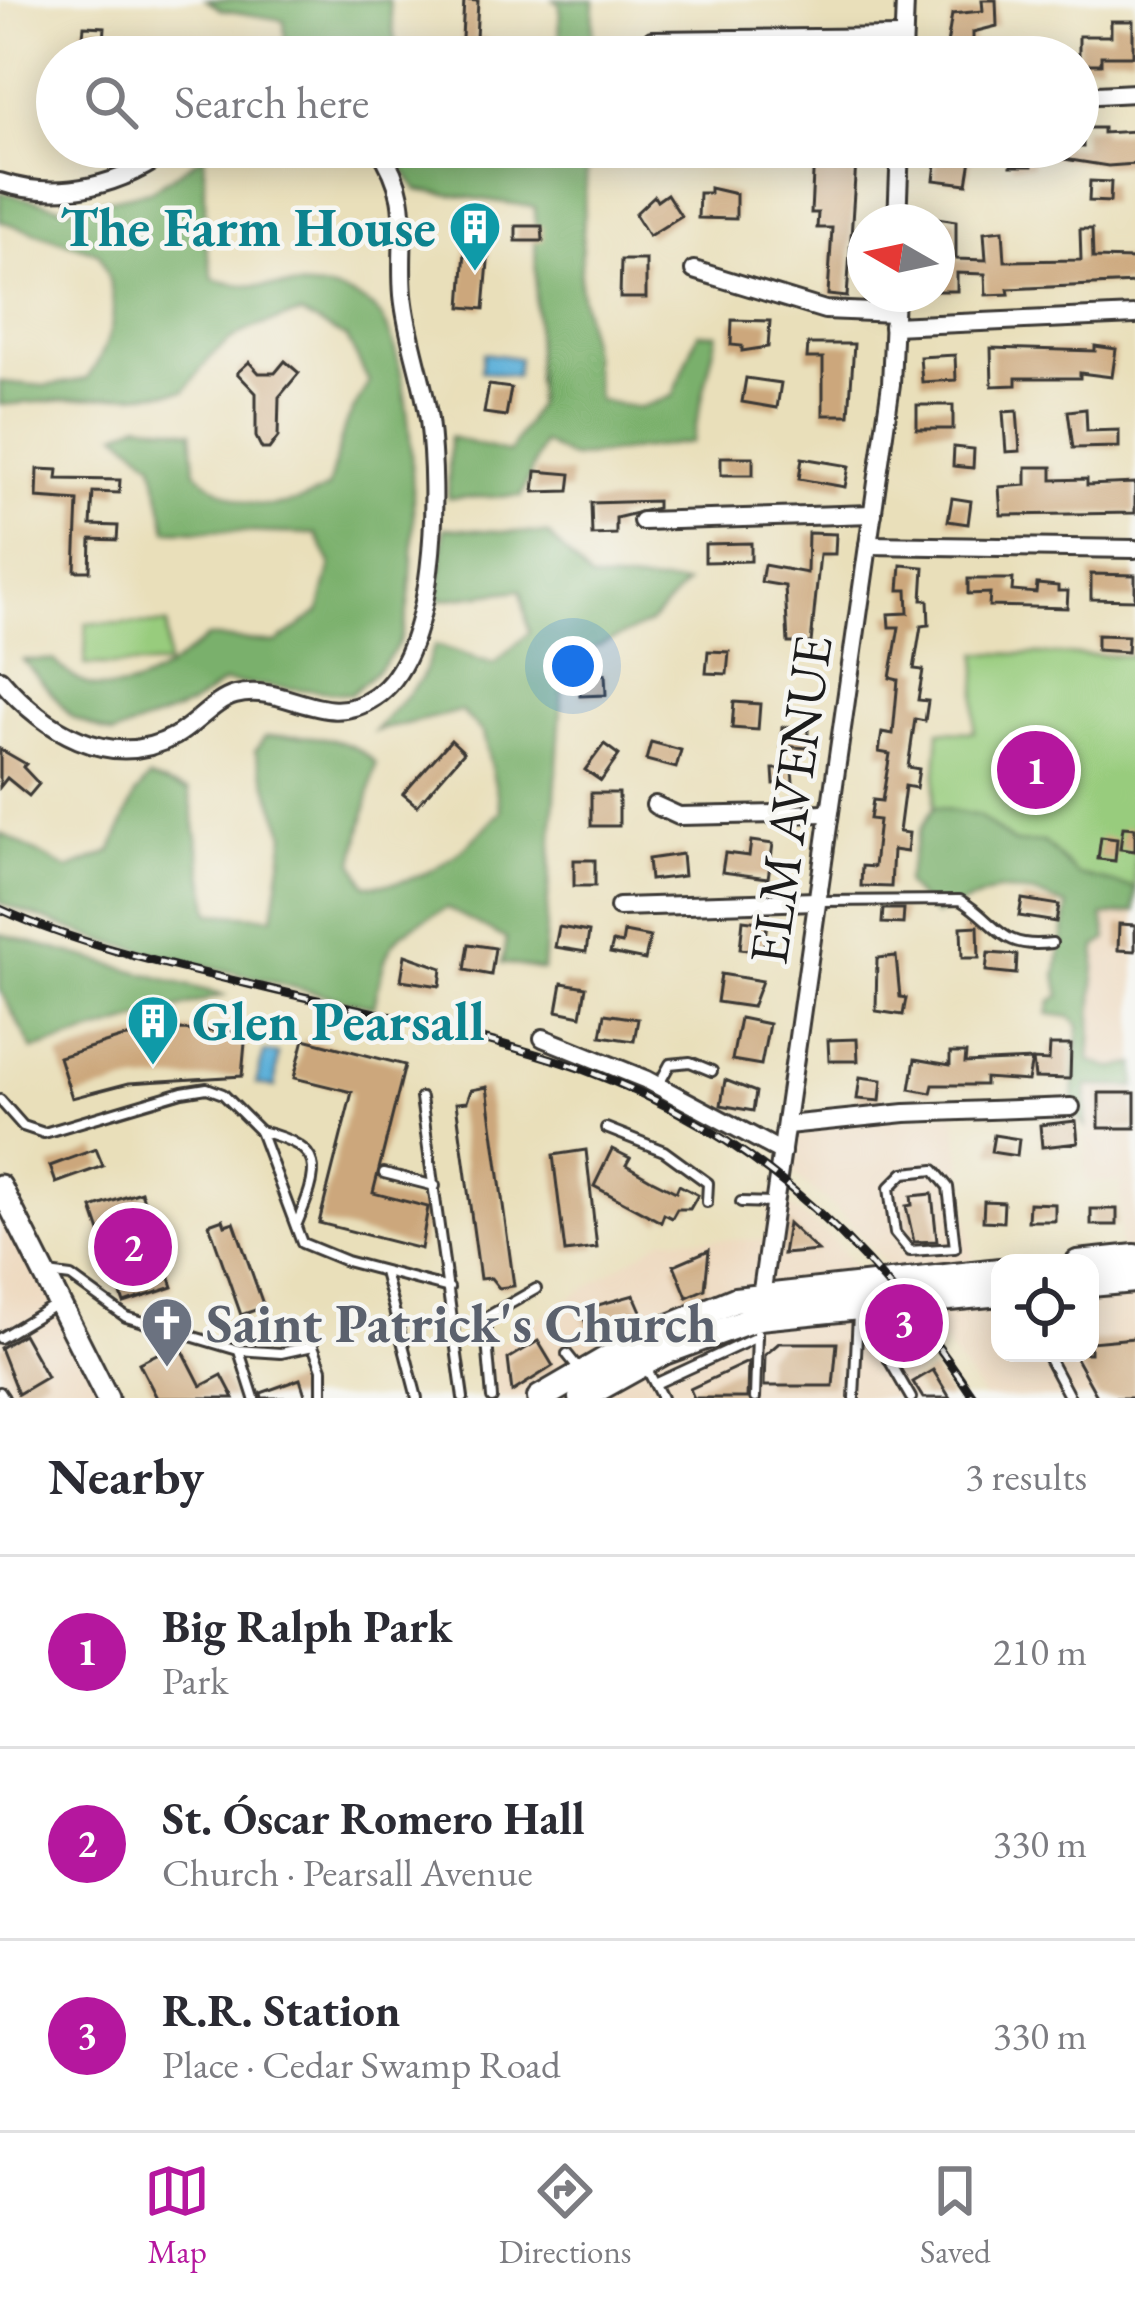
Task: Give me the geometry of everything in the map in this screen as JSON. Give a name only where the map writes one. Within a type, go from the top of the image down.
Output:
[{"type":"main road","points":[[1099,1261],[1135,1257]]},
{"type":"main road","points":[[581,1378],[649,1373],[759,1316],[991,1273]]},
{"type":"main road","points":[[1099,1283],[1135,1280]]},
{"type":"main road","points":[[539,1398],[691,1317],[759,1316],[991,1294]]},
{"type":"street","points":[[903,36],[905,0]]},
{"type":"street","points":[[1099,94],[1135,93]]},
{"type":"street","points":[[0,182],[37,190],[89,188],[141,168]]},
{"type":"street","points":[[0,679],[42,721],[70,737],[118,749],[143,748],[177,736],[235,695],[279,699],[331,713],[353,709],[378,696],[402,666],[420,621],[427,581],[432,445],[403,296],[401,187],[390,168]]},
{"type":"street","points":[[898,204],[899,168]]},
{"type":"street","points":[[694,270],[804,306],[847,308]]},
{"type":"street","name":"ELM AVENUE","points":[[759,1316],[873,514],[894,312]]},
{"type":"street","points":[[954,312],[1135,315]]},
{"type":"street","points":[[642,521],[873,514]]},
{"type":"street","points":[[868,545],[1135,550]]},
{"type":"street","points":[[655,806],[679,817],[829,813]]},
{"type":"street","points":[[620,907],[818,901]]},
{"type":"street","points":[[542,1038],[658,1085],[782,1152]]},
{"type":"street","points":[[787,1125],[905,1113],[1071,1107]]},
{"type":"street","points":[[0,1186],[107,1398]]},
{"type":"lane","points":[[818,901],[950,898],[973,907],[998,935],[1030,946],[1052,943]]},
{"type":"lane","points":[[658,1085],[670,1064],[680,1061],[712,1071]]},
{"type":"lane","points":[[0,1100],[23,1126],[44,1132],[207,1088],[239,1104],[260,1131],[302,1243],[384,1272],[449,1288]]},
{"type":"lane","points":[[422,1098],[464,1398]]},
{"type":"lane","points":[[605,1128],[664,1151],[708,1183],[707,1202]]},
{"type":"lane","points":[[260,1131],[300,1143],[312,1156],[315,1169],[296,1227]]},
{"type":"lane","points":[[934,1170],[943,1175],[955,1248],[910,1251],[895,1233],[890,1201],[893,1178],[934,1170]]},
{"type":"lane","points":[[384,1172],[435,1186]]},
{"type":"lane","points":[[741,1202],[773,1204]]},
{"type":"lane","points":[[384,1272],[417,1398]]},
{"type":"lane","points":[[41,1273],[71,1277],[126,1317],[238,1350],[281,1353],[313,1346],[322,1369],[322,1398]]},
{"type":"lane","points":[[492,1398],[485,1318],[536,1289]]},
{"type":"lane","points":[[0,1338],[57,1304]]},
{"type":"lane","points":[[854,1398],[858,1306]]},
{"type":"lane","points":[[858,1306],[910,1398]]},
{"type":"lane","points":[[755,1398],[759,1316]]},
{"type":"lane","points":[[238,1350],[254,1398]]},
{"type":"lane","points":[[1051,1362],[1070,1398]]},
{"type":"lane","points":[[649,1373],[662,1398]]},
{"type":"shaded area","points":[[1135,912],[1135,1064],[1098,1067],[1090,1061],[1092,965],[1108,933],[1103,916]]},
{"type":"shaded area","points":[[1087,1086],[1135,1087],[1135,1398],[984,1398],[908,1291],[845,1217],[783,1165],[790,1131],[955,1111],[975,1284],[991,1283],[991,1362],[1099,1362],[1099,1273],[1120,1270],[1120,1182],[1084,1181]]},
{"type":"shaded area","points":[[0,1185],[108,1398],[0,1398]]},
{"type":"shaded area","points":[[771,1192],[829,1236],[916,1341],[906,1345],[921,1372],[909,1380],[920,1398],[496,1398],[489,1350],[664,1238],[765,1240]]},
{"type":"green space","points":[[206,0],[389,0],[394,36],[285,36],[284,20],[222,10]]},
{"type":"green space","points":[[554,0],[594,0],[593,36],[559,36],[560,5]]},
{"type":"green space","points":[[185,168],[204,168],[206,245],[213,279],[335,290],[372,307],[388,329],[407,414],[412,570],[400,640],[351,694],[224,682],[190,706],[113,735],[73,718],[23,660],[54,660],[73,677],[112,689],[151,677],[207,637],[276,643],[319,612],[331,564],[316,534],[167,530],[153,463],[118,433],[140,423],[192,431],[195,471],[211,484],[258,505],[292,503],[328,488],[345,425],[369,382],[347,338],[301,314],[233,338],[209,359],[185,391],[0,405],[0,382],[45,386],[87,379],[105,348],[113,303],[99,253],[0,221],[0,192],[66,208],[150,191]]},
{"type":"green space","points":[[403,168],[587,168],[580,283],[598,400],[639,408],[673,396],[698,333],[717,334],[692,442],[572,458],[543,443],[521,496],[448,498],[450,437],[509,453],[537,404],[535,207],[417,190]]},
{"type":"green space","points":[[444,528],[548,534],[591,580],[686,584],[650,623],[589,650],[563,679],[543,970],[502,963],[506,939],[447,908],[411,927],[392,944],[374,1007],[100,940],[0,903],[0,833],[68,869],[111,852],[135,795],[149,778],[189,791],[210,913],[273,917],[285,835],[255,751],[265,737],[340,742],[376,764],[354,862],[366,885],[425,874],[456,854],[501,811],[483,733],[461,711],[375,731],[421,679],[435,645],[494,664],[529,633],[521,590],[439,600]]},
{"type":"green space","points":[[86,623],[167,624],[167,665],[85,665]]},
{"type":"green space","points":[[978,653],[1135,656],[1135,902],[928,883],[939,731],[974,732]]},
{"type":"green space","points":[[934,807],[979,816],[1014,843],[1044,842],[1078,875],[1135,888],[1135,912],[1103,916],[1107,939],[1096,947],[1090,1061],[1110,1068],[1135,1064],[1135,1087],[1087,1086],[1086,1127],[1072,1111],[1079,1025],[1070,1017],[1048,1014],[1051,1001],[1060,996],[1056,976],[1068,906],[1036,894],[998,890],[935,915],[905,883],[920,830]]},
{"type":"green space","points":[[0,934],[223,995],[33,1050],[0,990]]},
{"type":"water","points":[[484,353],[519,358],[516,376],[481,371]]},
{"type":"water","points":[[264,1052],[278,1054],[275,1087],[256,1084]]},
{"type":"building","points":[[464,0],[478,1],[476,36],[462,36]]},
{"type":"building","points":[[982,0],[996,0],[997,26],[973,32],[973,36],[948,36],[952,14],[983,11]]},
{"type":"building","points":[[1111,21],[1133,21],[1133,56],[1101,56],[1099,64],[1099,36],[1111,36]]},
{"type":"building","points":[[84,26],[105,27],[104,36],[83,36]]},
{"type":"building","points":[[1099,128],[1103,133],[1135,131],[1135,164],[1099,165]]},
{"type":"building","points":[[813,168],[856,168],[853,204],[847,204],[847,297],[828,295],[832,228],[817,228],[818,213],[811,213]]},
{"type":"building","points":[[935,168],[970,168],[967,184],[934,180]]},
{"type":"building","points":[[1090,181],[1111,182],[1110,202],[1089,201]]},
{"type":"building","points":[[710,188],[736,194],[736,219],[698,218],[699,193],[710,193]]},
{"type":"building","points":[[667,194],[681,216],[649,236],[635,214],[654,196],[657,201]]},
{"type":"building","points":[[955,221],[956,259],[986,260],[984,232],[1003,230],[1005,261],[1081,260],[1080,229],[1092,229],[1093,258],[1135,259],[1135,283],[1008,289],[1009,294],[986,295],[985,274],[957,273],[955,291]]},
{"type":"building","points":[[516,226],[542,226],[543,241],[516,241]]},
{"type":"building","name":"The Farm House","points":[[466,236],[490,238],[484,309],[461,307]]},
{"type":"building","points":[[621,260],[646,260],[646,298],[620,298]]},
{"type":"building","points":[[732,320],[770,321],[768,347],[742,351],[742,346],[731,345]]},
{"type":"building","points":[[808,344],[854,344],[849,415],[823,415],[823,358],[807,358]]},
{"type":"building","points":[[1095,346],[1116,349],[1112,377],[1080,373],[1080,378],[1016,378],[1016,385],[992,386],[991,348],[1095,351]]},
{"type":"building","points":[[955,355],[956,380],[922,382],[920,357]]},
{"type":"building","points":[[285,361],[299,373],[279,397],[278,437],[269,449],[262,449],[256,437],[256,393],[237,373],[249,362],[259,373],[275,373]]},
{"type":"building","points":[[746,378],[781,383],[777,408],[742,402]]},
{"type":"building","points":[[489,385],[511,388],[506,416],[484,413]]},
{"type":"building","points":[[917,405],[953,405],[953,429],[917,429]]},
{"type":"building","points":[[1086,409],[1087,431],[1119,430],[1119,447],[1073,448],[1068,411]]},
{"type":"building","points":[[1017,411],[1020,451],[1006,452],[1003,412]]},
{"type":"building","points":[[954,447],[974,449],[973,468],[953,466]]},
{"type":"building","points":[[721,457],[753,457],[753,475],[721,475]]},
{"type":"building","points":[[802,458],[849,466],[845,487],[799,479]]},
{"type":"building","points":[[1026,467],[1052,467],[1052,480],[1087,479],[1087,485],[1135,483],[1135,513],[1001,515],[999,487],[1026,485]]},
{"type":"building","points":[[38,469],[58,470],[57,479],[120,480],[119,493],[93,492],[91,525],[118,526],[117,540],[91,539],[90,571],[75,571],[78,501],[37,498]]},
{"type":"building","points":[[536,471],[571,474],[569,491],[534,492]]},
{"type":"building","points":[[952,498],[971,501],[968,524],[948,521]]},
{"type":"building","points":[[657,501],[657,508],[616,518],[616,534],[592,535],[591,503]]},
{"type":"building","points":[[808,533],[836,534],[835,554],[820,554],[811,643],[788,643],[785,586],[761,582],[764,565],[807,573]]},
{"type":"building","points":[[751,543],[751,561],[705,562],[705,544]]},
{"type":"building","points":[[901,565],[924,567],[922,600],[928,600],[929,625],[921,626],[914,669],[923,670],[918,700],[928,701],[925,721],[915,719],[908,767],[919,769],[916,788],[905,786],[899,832],[909,833],[907,852],[893,850],[891,887],[861,886],[862,866],[874,867],[879,820],[870,819],[873,800],[882,801],[890,754],[879,752],[882,732],[893,734],[898,680],[890,678],[899,627],[889,627],[888,614],[908,613],[907,590],[899,590]]},
{"type":"building","points":[[1091,574],[1135,575],[1135,600],[1091,599]]},
{"type":"building","points":[[968,579],[1013,579],[1012,591],[1036,593],[1037,584],[1058,586],[1058,591],[1068,591],[1067,608],[989,606],[990,593],[968,594]]},
{"type":"building","points":[[1097,635],[1128,636],[1127,652],[1097,650]]},
{"type":"building","points":[[708,651],[729,652],[727,674],[706,673]]},
{"type":"building","points":[[605,674],[606,695],[580,696],[579,675]]},
{"type":"building","points":[[734,702],[760,704],[758,730],[732,728]]},
{"type":"building","points":[[782,727],[808,728],[808,748],[781,746]]},
{"type":"building","points":[[451,740],[464,752],[417,806],[403,794]]},
{"type":"building","points":[[651,742],[681,750],[676,768],[646,760]]},
{"type":"building","points":[[604,744],[619,755],[601,781],[585,770]]},
{"type":"building","points":[[0,749],[26,764],[23,767],[39,784],[29,796],[7,778],[0,787]]},
{"type":"building","points":[[773,769],[792,769],[793,783],[774,784]]},
{"type":"building","points":[[591,793],[619,793],[619,826],[591,826]]},
{"type":"building","points":[[1123,827],[1135,828],[1135,851],[1120,849]]},
{"type":"building","points":[[1101,837],[1117,839],[1115,861],[1098,859]]},
{"type":"building","points":[[751,841],[773,844],[768,878],[722,872],[725,853],[749,856]]},
{"type":"building","points":[[682,854],[684,876],[650,880],[648,859]]},
{"type":"building","points":[[574,860],[595,860],[595,886],[574,886]]},
{"type":"building","points":[[1022,899],[1059,905],[1056,922],[1019,916]]},
{"type":"building","points":[[883,909],[904,909],[903,924],[882,923]]},
{"type":"building","points":[[743,920],[767,923],[763,952],[740,949]]},
{"type":"building","points":[[1119,924],[1135,925],[1135,951],[1118,950]]},
{"type":"building","points":[[978,926],[979,958],[962,958],[961,927]]},
{"type":"building","points":[[559,927],[589,932],[586,952],[555,947]]},
{"type":"building","points":[[624,932],[650,937],[645,960],[610,953],[613,942],[622,944]]},
{"type":"building","points":[[469,944],[495,948],[491,975],[465,970]]},
{"type":"building","points":[[988,953],[1017,955],[1016,974],[986,971]]},
{"type":"building","points":[[405,955],[442,968],[440,986],[401,980]]},
{"type":"building","points":[[896,956],[900,997],[906,998],[903,1015],[876,1011],[877,958]]},
{"type":"building","points":[[721,974],[762,981],[752,1007],[717,1002]]},
{"type":"building","points":[[562,983],[586,987],[581,1016],[557,1011]]},
{"type":"building","points":[[605,1014],[638,1019],[634,1041],[601,1036]]},
{"type":"building","points":[[740,1018],[769,1024],[761,1065],[732,1060]]},
{"type":"building","name":"Glen Pearsall","points":[[178,1030],[246,1032],[242,1076],[129,1083],[72,1098],[59,1057],[121,1038]]},
{"type":"building","points":[[304,1039],[405,1065],[373,1193],[428,1207],[421,1249],[319,1223],[352,1092],[294,1078]]},
{"type":"building","points":[[857,1039],[858,1061],[829,1061],[828,1040]]},
{"type":"building","points":[[1050,1045],[1071,1045],[1070,1079],[1035,1078],[1033,1060],[1049,1061]]},
{"type":"building","points":[[950,1053],[966,1053],[965,1063],[1032,1060],[1028,1081],[985,1078],[985,1085],[933,1085],[931,1093],[910,1089],[915,1059],[950,1065]]},
{"type":"building","points":[[860,1077],[882,1080],[880,1101],[857,1099]]},
{"type":"building","points":[[725,1080],[756,1092],[753,1111],[721,1105]]},
{"type":"building","points":[[487,1087],[514,1286],[499,1288],[491,1278],[480,1279],[456,1103],[467,1102],[471,1090]]},
{"type":"building","points":[[1099,1093],[1135,1093],[1135,1128],[1099,1128]]},
{"type":"building","points":[[1076,1121],[1078,1143],[1042,1147],[1040,1125]]},
{"type":"building","points":[[994,1135],[1019,1139],[1017,1156],[991,1152]]},
{"type":"building","points":[[96,1149],[103,1166],[56,1183],[50,1166]]},
{"type":"building","points":[[612,1149],[630,1158],[626,1165],[650,1179],[676,1192],[679,1185],[698,1195],[690,1209],[677,1209],[672,1218],[664,1214],[661,1222],[594,1186]]},
{"type":"building","points":[[586,1150],[597,1248],[565,1252],[553,1155]]},
{"type":"building","points":[[141,1192],[173,1287],[124,1303],[92,1208]]},
{"type":"building","points":[[932,1194],[937,1241],[914,1242],[906,1206],[912,1205],[911,1196]]},
{"type":"building","points":[[984,1201],[1004,1202],[1003,1222],[983,1221]]},
{"type":"building","points":[[1029,1203],[1055,1204],[1055,1221],[1028,1221]]},
{"type":"building","points":[[1091,1209],[1117,1209],[1117,1225],[1091,1225]]},
{"type":"building","points":[[223,1219],[225,1225],[234,1222],[264,1307],[241,1315],[209,1224]]},
{"type":"building","points":[[788,1223],[818,1251],[783,1254]]},
{"type":"building","points":[[709,1250],[705,1289],[687,1297],[674,1265]]},
{"type":"building","points":[[634,1295],[644,1318],[594,1341],[580,1310]]},
{"type":"building","points":[[23,1334],[47,1377],[18,1394],[0,1348]]},
{"type":"building","points":[[1135,1338],[1135,1398],[1098,1398],[1078,1362],[1099,1362],[1099,1341]]},
{"type":"building","points":[[538,1341],[553,1366],[512,1392],[508,1359]]},
{"type":"building","name":"Saint Patrick's Church","points":[[179,1343],[201,1386],[222,1375],[234,1398],[157,1398],[139,1363]]},
{"type":"building","points":[[779,1343],[837,1343],[833,1386],[764,1386],[765,1355]]},
{"type":"building","points":[[748,1362],[747,1398],[694,1398],[690,1389]]},
{"type":"building","points":[[933,1370],[950,1398],[923,1398],[913,1382]]},
{"type":"building","name":"Saint Patrick's Church","points":[[300,1379],[306,1398],[262,1398],[261,1393]]},
{"type":"railway","points":[[0,909],[129,954],[552,1059],[682,1114],[793,1190],[843,1236],[890,1286],[974,1398]]},
{"type":"place","name":"The Farm House","points":[[475,273]]},
{"type":"place","name":"Big Ralph Park","points":[[1036,770]]},
{"type":"place","name":"Glen Pearsall","points":[[153,1067]]},
{"type":"place","name":"St. Óscar Romero Hall","points":[[133,1247]]},
{"type":"place","name":"R.R. Station","points":[[904,1323]]},
{"type":"place","name":"Saint Patrick's Church","points":[[167,1369]]}]
